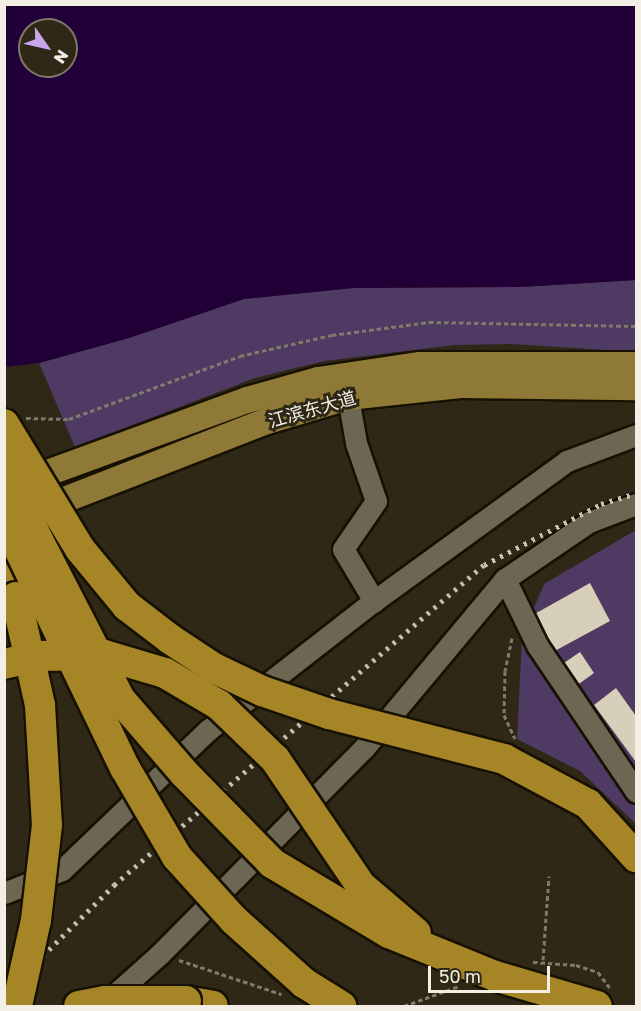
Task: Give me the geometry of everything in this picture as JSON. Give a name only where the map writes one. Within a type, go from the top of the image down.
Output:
[{"type":"highway","points":[[10,421],[80,549],[127,606],[170,639],[214,668],[262,691],[329,714],[504,759],[588,804],[627,842],[636,858]]},
{"type":"highway","points":[[4,464],[38,540],[120,699],[184,773],[273,863],[389,933],[495,976],[608,1006]]},
{"type":"highway","points":[[4,518],[125,768],[177,857],[242,928],[304,983],[341,1006]]},
{"type":"highway","points":[[4,562],[40,705],[47,825],[36,920],[16,1006]]},
{"type":"highway","points":[[4,664],[38,656],[104,655],[165,673],[219,705],[275,759],[361,886],[419,936],[495,976]]},
{"type":"highway","points":[[79,1006],[105,1001],[186,1001],[213,1006]]},
{"type":"main road","points":[[4,488],[247,400],[318,380],[420,365],[636,365]]},
{"type":"main road","name":"江滨东大道","points":[[4,523],[267,421],[348,397],[460,385],[636,387]]},
{"type":"street","points":[[348,397],[356,443],[376,501],[343,549],[374,601]]},
{"type":"street","points":[[4,893],[62,870],[208,730],[374,601],[567,461],[636,435]]},
{"type":"street","points":[[102,1006],[160,954],[364,748],[506,579],[589,522],[636,504]]},
{"type":"street","points":[[506,579],[537,645],[634,782]]},
{"type":"path","points":[[10,421],[69,419],[134,398],[240,356],[332,335],[429,322],[636,326]]},
{"type":"path","points":[[518,745],[504,715],[504,704],[505,671],[519,606]]},
{"type":"path","points":[[543,960],[549,876]]},
{"type":"path","points":[[160,954],[284,995]]},
{"type":"shaded area","points":[[4,5],[636,5],[636,280],[521,287],[353,288],[244,299],[129,338],[39,363],[5,367]]},
{"type":"shaded area","points":[[636,280],[636,352],[512,344],[455,345],[324,361],[255,378],[75,447],[39,363],[129,338],[244,299],[353,288],[521,287]]},
{"type":"shaded area","points":[[636,530],[636,824],[580,771],[517,739],[522,636],[544,584]]},
{"type":"building","points":[[590,583],[610,621],[551,653],[531,616]]},
{"type":"building","points":[[580,652],[594,673],[576,686],[561,665]]},
{"type":"building","points":[[616,688],[636,716],[636,762],[594,705]]},
{"type":"railway","points":[[4,994],[114,885],[484,565],[601,504],[636,493]]}]
